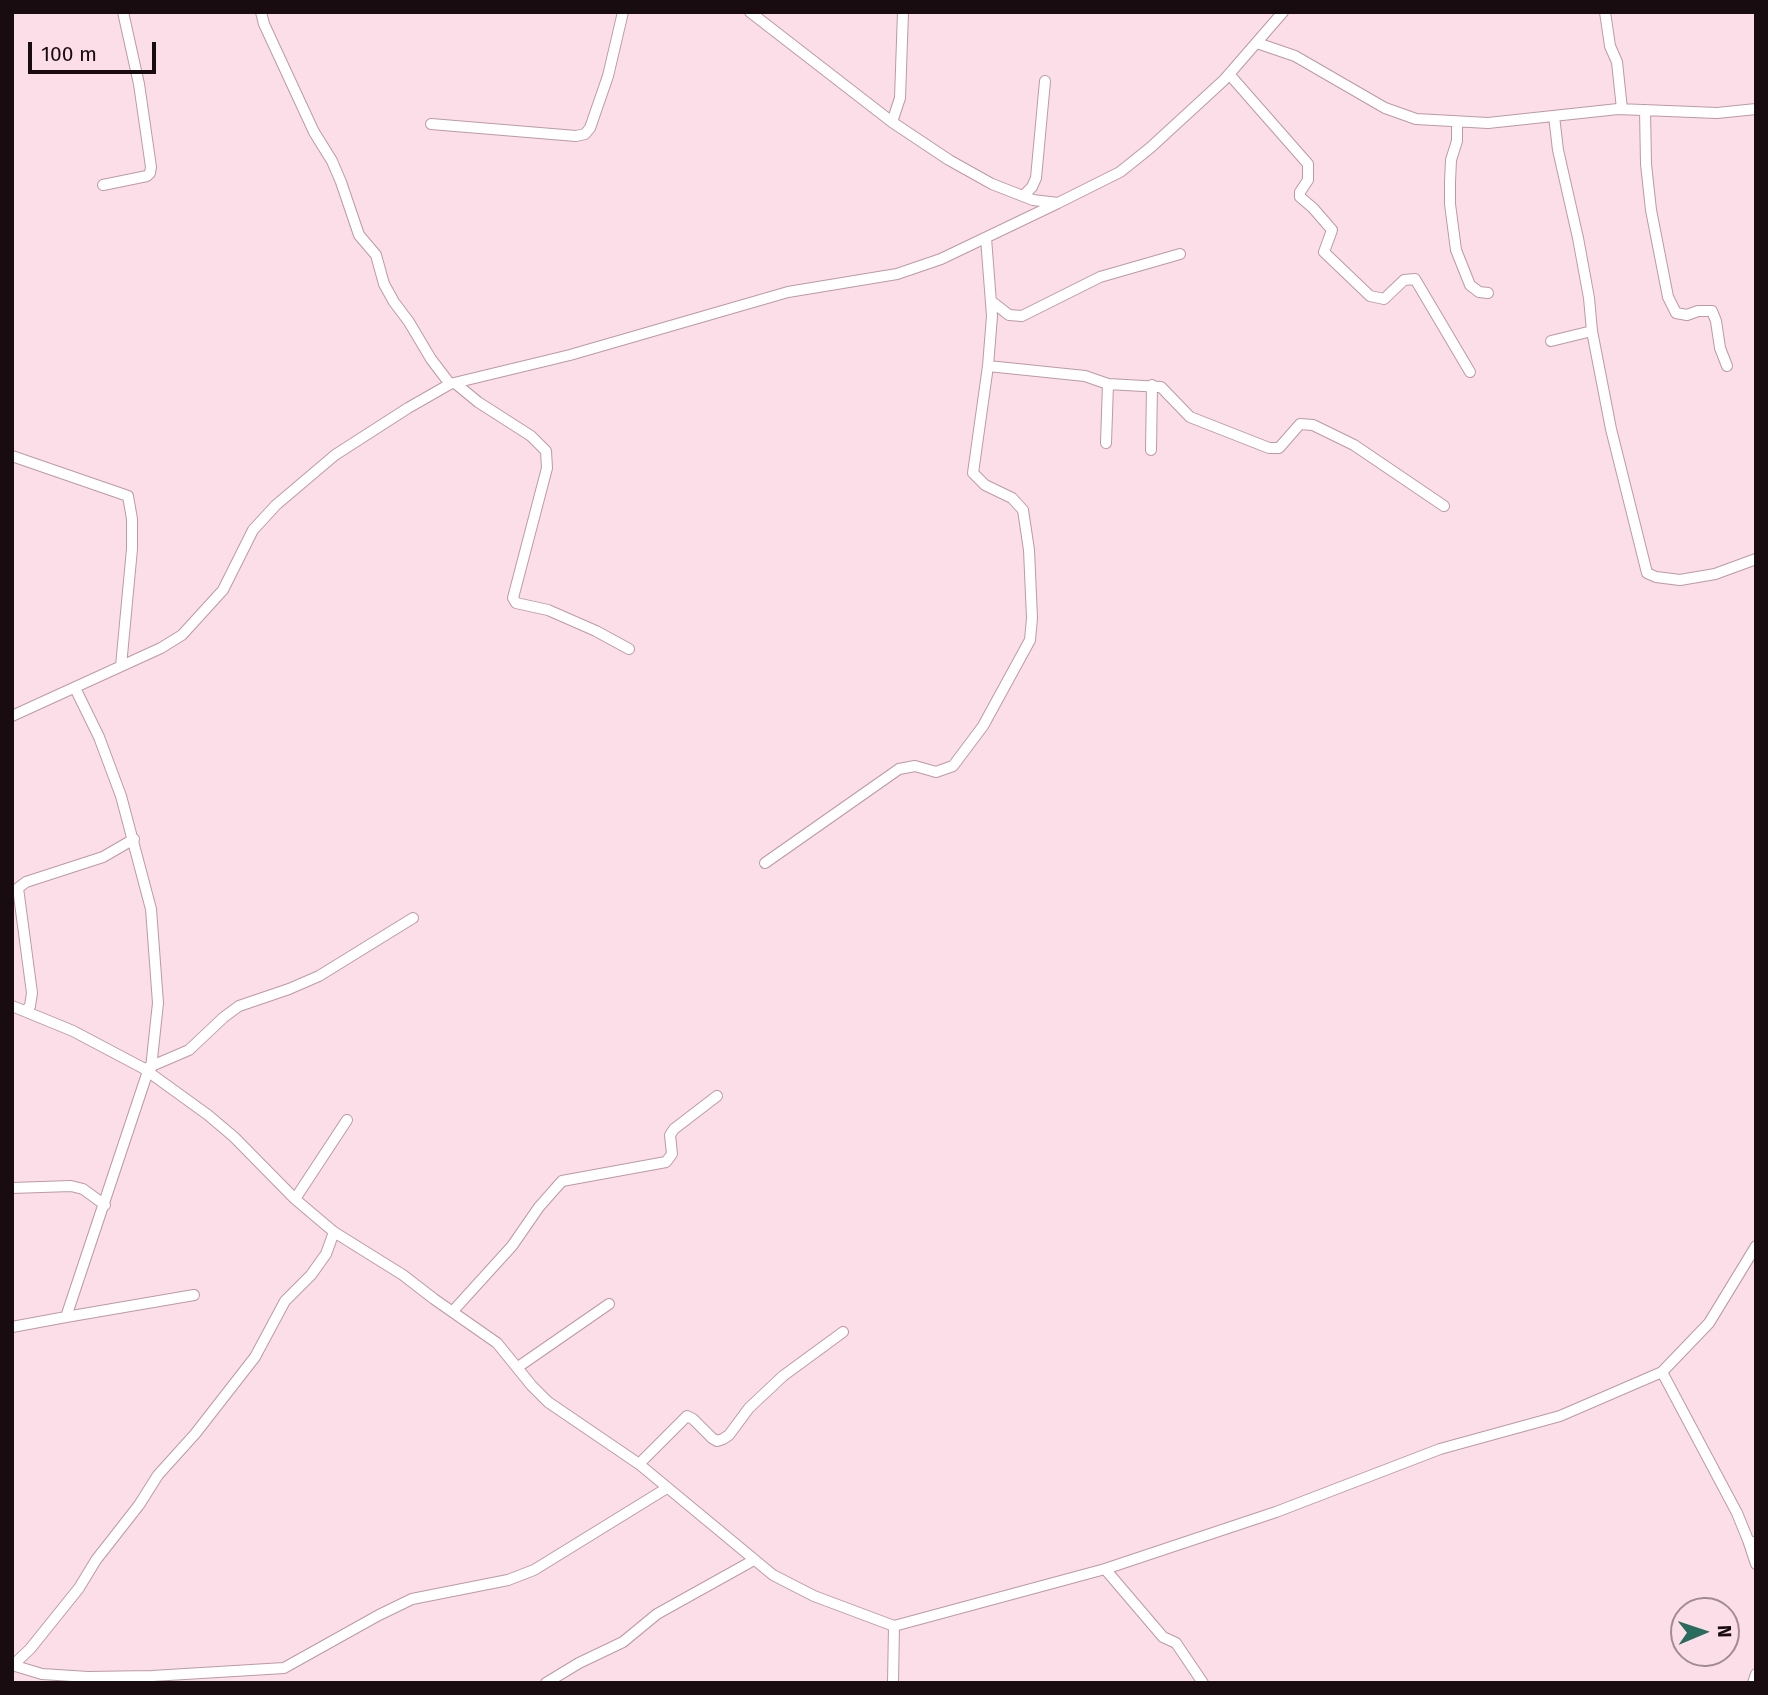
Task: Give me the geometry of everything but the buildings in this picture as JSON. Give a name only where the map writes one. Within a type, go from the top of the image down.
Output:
[{"type":"street","points":[[103,185],[147,176],[151,166],[139,84],[123,12]]},
{"type":"street","points":[[261,12],[313,132],[332,161],[359,235],[376,255],[384,284],[430,359],[452,384],[531,436],[546,451],[547,468],[513,598],[516,603],[548,610],[629,649]]},
{"type":"street","points":[[431,124],[576,136],[585,134],[590,128],[608,76],[623,12]]},
{"type":"street","points":[[750,12],[892,122],[960,166],[992,184],[1033,200],[1058,202]]},
{"type":"street","points":[[892,122],[900,98],[903,12]]},
{"type":"street","points":[[12,716],[161,648],[182,635],[223,590],[253,530],[276,505],[335,455],[408,408],[452,384],[570,355],[788,292],[897,274],[941,259],[986,239],[1120,172],[1181,120],[1229,74],[1283,12]]},
{"type":"street","points":[[1605,12],[1610,46],[1617,62],[1622,109]]},
{"type":"street","points":[[1257,43],[1295,56],[1385,108],[1416,119],[1488,123],[1592,110],[1717,113],[1756,108]]},
{"type":"street","points":[[1229,74],[1308,164],[1308,180],[1300,192],[1300,197],[1332,230],[1324,252],[1370,296],[1384,299],[1404,280],[1415,279],[1470,372]]},
{"type":"street","points":[[1023,196],[1036,178],[1045,81]]},
{"type":"street","points":[[1645,110],[1646,164],[1651,210],[1668,297],[1676,313],[1687,315],[1698,311],[1712,311],[1727,366]]},
{"type":"street","points":[[1554,116],[1558,150],[1589,298],[1592,331],[1611,429],[1647,573],[1679,580],[1715,574],[1756,559]]},
{"type":"street","points":[[1457,122],[1457,141],[1451,160],[1450,182],[1456,250],[1470,285],[1479,292],[1488,293]]},
{"type":"street","points":[[765,863],[899,769],[915,766],[936,772],[953,766],[983,726],[1032,634],[1029,550],[1023,510],[1012,498],[985,485],[972,473],[988,366],[991,301],[986,239]]},
{"type":"street","points":[[991,301],[1009,315],[1022,316],[1100,277],[1180,254]]},
{"type":"street","points":[[1551,341],[1592,331]]},
{"type":"street","points":[[988,366],[1085,376],[1108,384],[1152,385],[1164,389],[1189,417],[1269,448],[1279,449],[1300,424],[1318,426],[1354,445],[1444,506]]},
{"type":"street","points":[[1106,443],[1108,384]]},
{"type":"street","points":[[1151,450],[1152,385]]},
{"type":"street","points":[[12,456],[128,496],[132,519],[132,549],[121,666]]},
{"type":"street","points":[[66,1317],[105,1205],[147,1069],[158,1003],[151,909],[134,839],[99,737],[75,688]]},
{"type":"street","points":[[25,1011],[30,1006],[32,993],[18,888],[26,882],[103,856],[134,839]]},
{"type":"street","points":[[147,1069],[189,1050],[239,1006],[319,976],[413,919]]},
{"type":"street","points":[[12,1006],[72,1031],[147,1069],[234,1137],[295,1199],[334,1232],[383,1261],[497,1343],[548,1402],[639,1464],[773,1575],[814,1596],[894,1626],[1105,1569],[1276,1512],[1440,1449],[1560,1416],[1662,1372],[1709,1322],[1756,1245]]},
{"type":"street","points":[[453,1311],[512,1246],[539,1207],[562,1181],[666,1162],[672,1154],[670,1135],[674,1129],[717,1096]]},
{"type":"street","points":[[295,1199],[347,1120]]},
{"type":"street","points":[[12,1188],[71,1186],[83,1189],[105,1205]]},
{"type":"street","points":[[12,1665],[30,1649],[79,1588],[96,1559],[139,1505],[158,1475],[195,1434],[255,1357],[285,1301],[311,1275],[326,1254],[334,1232]]},
{"type":"street","points":[[13,1325],[194,1295]]},
{"type":"street","points":[[518,1367],[609,1304]]},
{"type":"street","points":[[639,1464],[687,1416],[712,1438],[718,1441],[723,1439],[749,1408],[783,1377],[843,1332]]},
{"type":"street","points":[[1662,1372],[1752,1542],[1756,1563]]},
{"type":"street","points":[[12,1665],[42,1674],[88,1677],[284,1668],[412,1599],[508,1580],[534,1570],[667,1488]]},
{"type":"street","points":[[546,1683],[579,1663],[623,1642],[657,1614],[754,1560]]},
{"type":"street","points":[[1105,1569],[1163,1637],[1176,1643],[1203,1683]]},
{"type":"street","points":[[893,1683],[894,1626]]},
{"type":"street","points":[[1753,1683],[1756,1674]]}]
